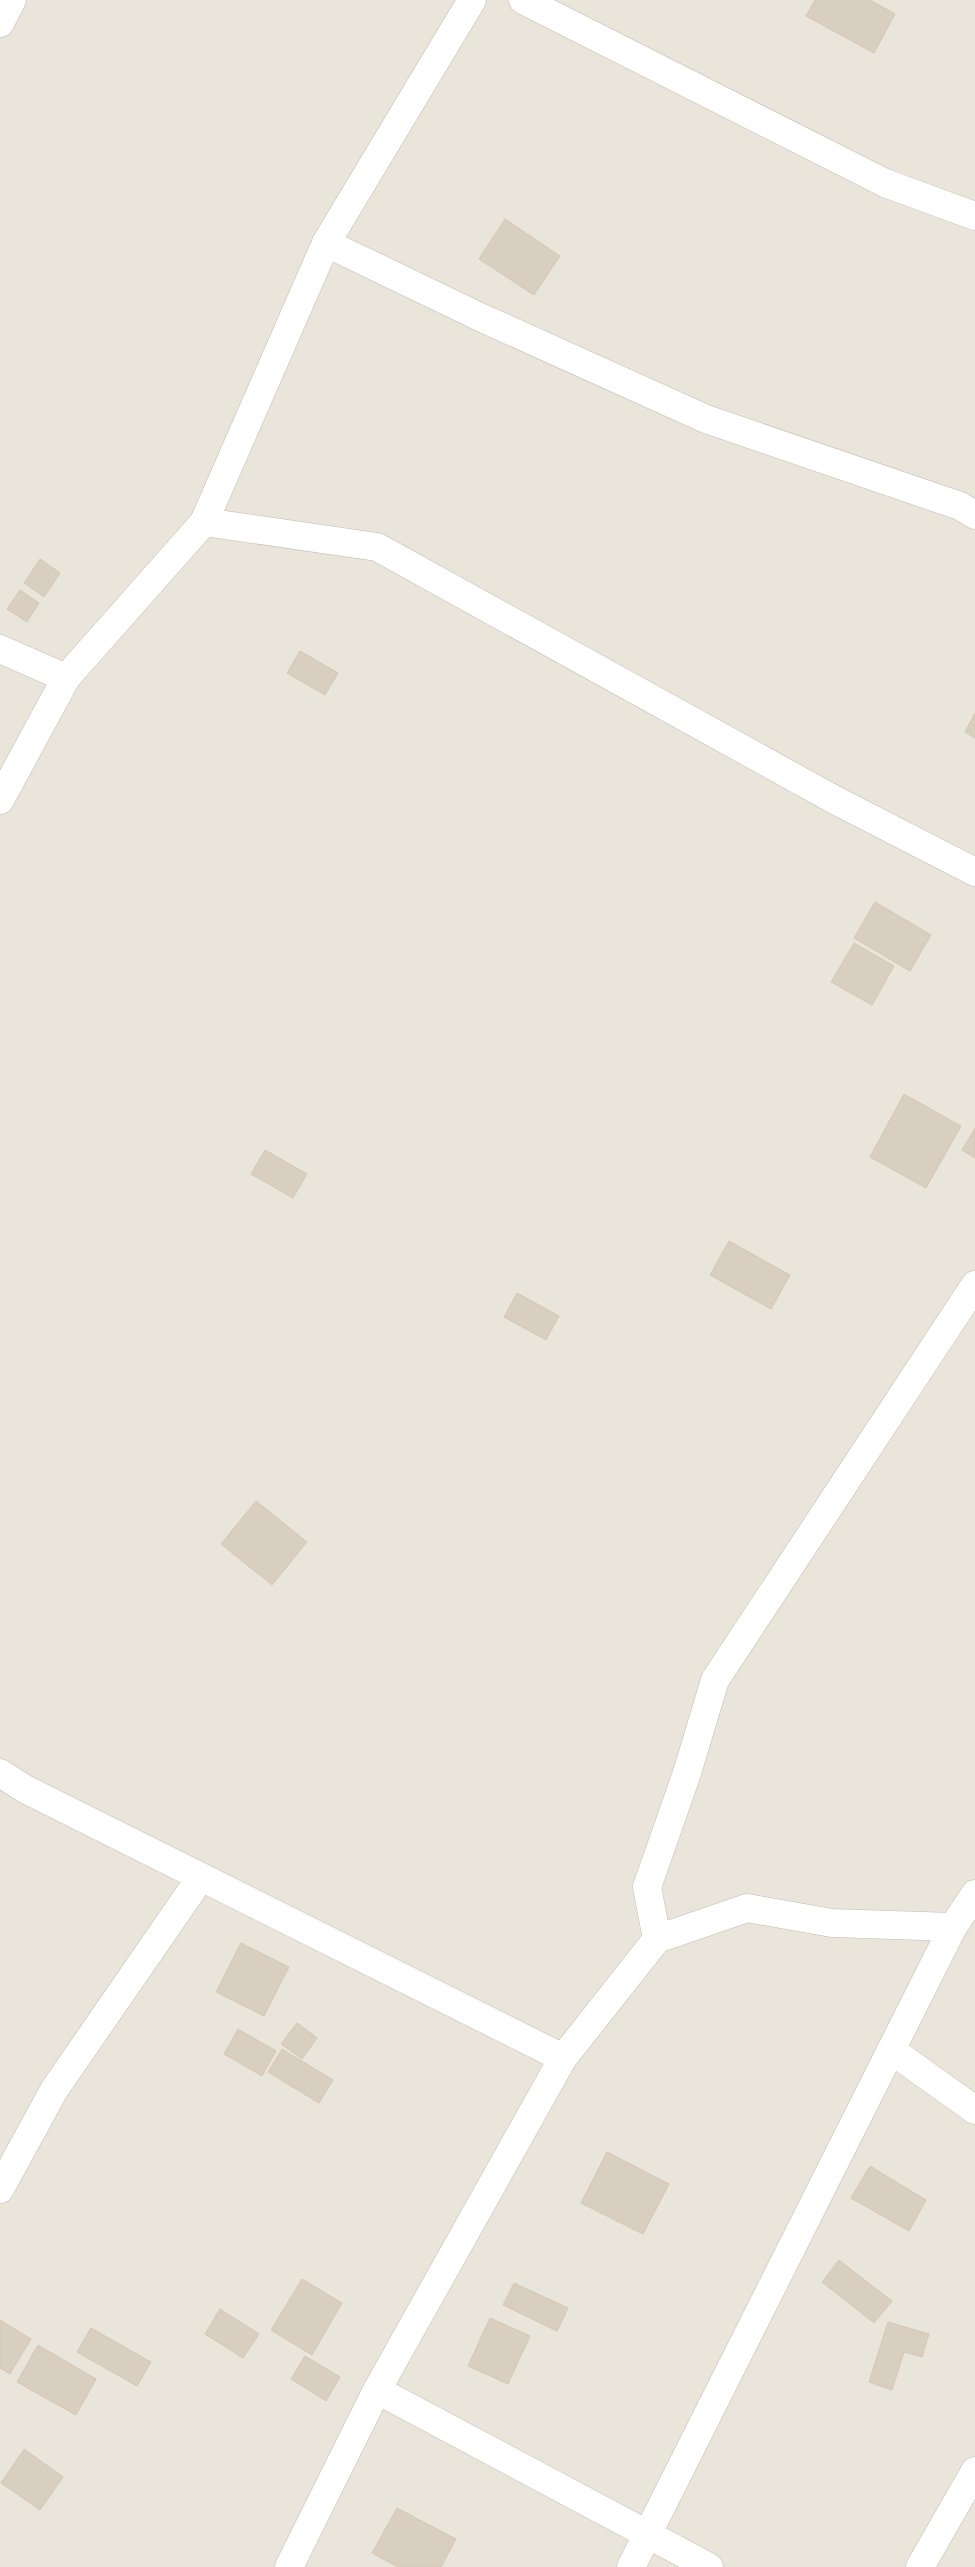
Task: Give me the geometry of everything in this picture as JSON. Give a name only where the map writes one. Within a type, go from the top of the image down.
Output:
[{"type":"street","points":[[0,23],[12,0]]},
{"type":"street","points":[[0,800],[66,678],[204,522],[326,243],[472,0]]},
{"type":"street","points":[[523,0],[884,183],[975,216]]},
{"type":"street","points":[[326,243],[482,318],[706,419],[960,506],[975,515]]},
{"type":"street","points":[[204,522],[377,547],[826,795],[975,872]]},
{"type":"street","points":[[0,649],[66,678]]},
{"type":"street","points":[[658,1939],[647,1887],[687,1773],[715,1680],[975,1286]]},
{"type":"street","points":[[0,1773],[25,1790],[563,2058]]},
{"type":"street","points":[[0,2189],[54,2090],[201,1877]]},
{"type":"street","points":[[631,2567],[953,1927],[975,1894]]},
{"type":"street","points":[[288,2567],[377,2390],[563,2058],[658,1939],[747,1908],[832,1922],[953,1927]]},
{"type":"street","points":[[891,2050],[975,2110]]},
{"type":"street","points":[[377,2390],[709,2567]]},
{"type":"street","points":[[920,2567],[975,2471]]},
{"type":"shaded area","points":[[0,0],[975,0],[975,2567],[0,2567]]},
{"type":"building","points":[[815,0],[870,0],[895,14],[874,53],[806,16]]},
{"type":"building","points":[[505,219],[560,256],[534,295],[479,259]]},
{"type":"building","points":[[40,559],[60,573],[44,597],[24,583]]},
{"type":"building","points":[[20,590],[39,603],[27,622],[7,609]]},
{"type":"building","points":[[300,651],[338,673],[325,695],[287,673]]},
{"type":"building","points":[[975,713],[975,738],[965,732]]},
{"type":"building","points":[[875,902],[931,935],[910,971],[854,938]]},
{"type":"building","points":[[854,943],[894,966],[872,1005],[831,982]]},
{"type":"building","points":[[904,1094],[961,1126],[926,1188],[870,1157]]},
{"type":"building","points":[[975,1128],[975,1158],[962,1150]]},
{"type":"building","points":[[265,1150],[307,1174],[293,1198],[251,1174]]},
{"type":"building","points":[[729,1241],[790,1275],[771,1309],[710,1275]]},
{"type":"building","points":[[517,1293],[559,1316],[546,1340],[504,1317]]},
{"type":"building","points":[[256,1501],[307,1542],[272,1585],[221,1544]]},
{"type":"building","points":[[241,1943],[289,1967],[264,2016],[216,1992]]},
{"type":"building","points":[[297,2023],[317,2038],[302,2059],[281,2044]]},
{"type":"building","points":[[238,2029],[276,2051],[262,2076],[224,2054]]},
{"type":"building","points":[[282,2049],[333,2080],[319,2103],[268,2072]]},
{"type":"building","points":[[607,2152],[669,2184],[643,2234],[581,2203]]},
{"type":"building","points":[[870,2166],[926,2200],[909,2231],[851,2198]]},
{"type":"building","points":[[839,2260],[892,2301],[874,2323],[822,2282]]},
{"type":"building","points":[[302,2279],[342,2303],[312,2355],[271,2330]]},
{"type":"building","points":[[514,2283],[568,2308],[557,2331],[503,2305]]},
{"type":"building","points":[[220,2309],[259,2334],[243,2358],[205,2334]]},
{"type":"building","points":[[490,2318],[530,2336],[508,2384],[468,2366]]},
{"type":"building","points":[[0,2320],[31,2339],[10,2374],[0,2368]]},
{"type":"building","points":[[888,2322],[929,2334],[922,2357],[904,2352],[892,2390],[869,2382]]},
{"type":"building","points":[[91,2328],[151,2362],[137,2386],[77,2352]]},
{"type":"building","points":[[38,2345],[96,2379],[76,2415],[17,2382]]},
{"type":"building","points":[[305,2356],[340,2377],[326,2401],[291,2379]]},
{"type":"building","points":[[24,2449],[63,2477],[40,2510],[1,2483]]},
{"type":"building","points":[[397,2508],[456,2539],[441,2567],[398,2567],[372,2553]]}]
